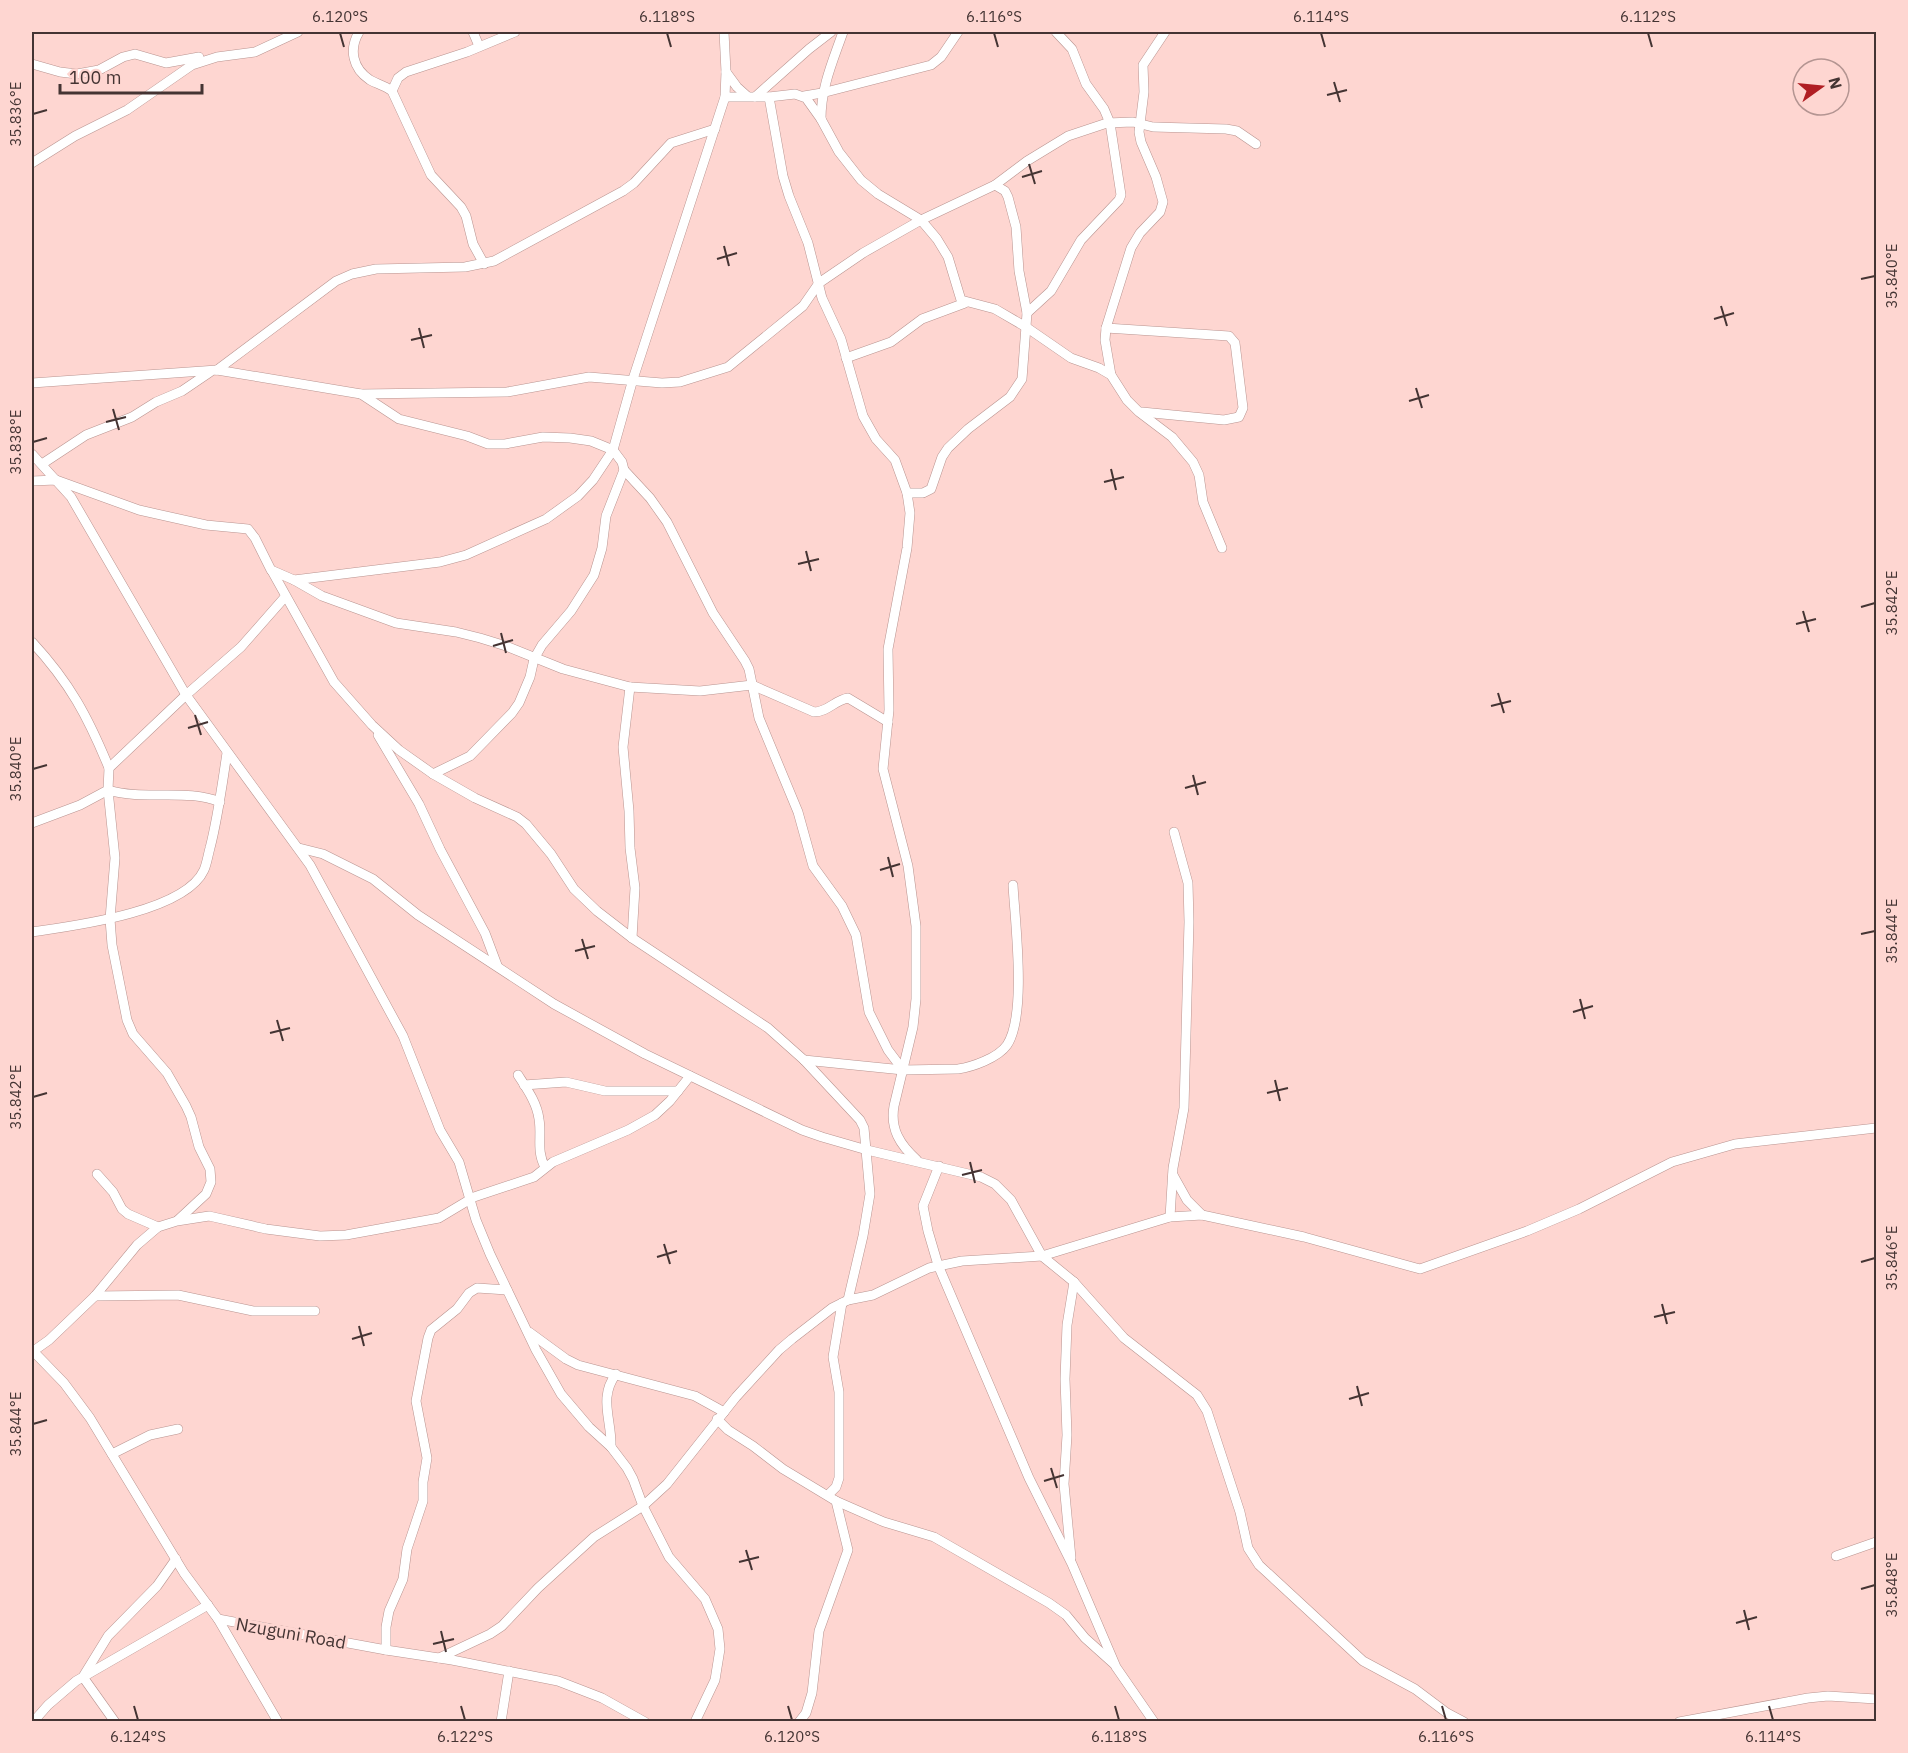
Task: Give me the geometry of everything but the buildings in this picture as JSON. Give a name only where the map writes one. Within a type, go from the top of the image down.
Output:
[{"type":"street","points":[[32,163],[75,136],[127,110],[192,65],[255,52],[298,32]]},
{"type":"street","points":[[359,32],[352,51],[356,65],[370,80],[385,85],[392,91],[431,175],[461,207],[466,216],[473,244],[484,264]]},
{"type":"street","points":[[474,32],[479,46]]},
{"type":"street","points":[[392,91],[398,78],[406,72],[515,32]]},
{"type":"street","points":[[294,580],[440,562],[488,546],[546,519],[578,496],[594,480],[614,450],[633,379],[725,97],[724,32]]},
{"type":"street","points":[[751,97],[831,32]]},
{"type":"street","points":[[821,118],[822,93],[843,32]]},
{"type":"street","points":[[725,97],[769,97],[789,94],[804,96],[931,64],[941,57],[958,32]]},
{"type":"street","points":[[1027,314],[1051,291],[1081,240],[1119,200],[1121,188],[1110,123],[1104,109],[1086,84],[1072,49],[1056,32]]},
{"type":"street","points":[[1165,32],[1143,65],[1144,92],[1140,124],[1141,142],[1162,194],[1163,202],[1160,212],[1140,233],[1131,248],[1106,328],[1106,339],[1111,375],[1127,400],[1172,437],[1193,462],[1199,475],[1203,502],[1222,548]]},
{"type":"street","points":[[32,64],[77,74],[102,69],[123,57],[135,54],[166,63],[200,57],[208,60]]},
{"type":"street","points":[[726,72],[737,87],[751,97]]},
{"type":"street","points":[[804,96],[821,118],[839,152],[861,180],[878,194],[921,220],[947,254],[959,296],[965,303]]},
{"type":"street","points":[[769,97],[786,186],[808,243],[825,305],[839,334],[867,426],[876,440],[895,460],[906,493],[911,520],[888,649],[888,722],[883,769],[908,866],[916,927],[916,999],[913,1027],[893,1118],[903,1148],[919,1161]]},
{"type":"street","points":[[32,383],[214,370],[361,394],[507,392],[580,378],[633,379],[673,383],[728,367],[803,306],[819,283],[863,253],[921,220],[995,185],[1027,160],[1068,136],[1098,124],[1127,122],[1153,127],[1232,129],[1256,144]]},
{"type":"street","points":[[42,464],[87,435],[132,417],[156,402],[183,391],[325,288],[352,274],[392,267],[465,267],[494,261],[623,191],[634,183],[671,143],[715,129]]},
{"type":"street","points":[[906,493],[923,493],[931,489],[942,457],[948,448],[968,429],[1006,401],[1020,384],[1027,314],[1018,271],[1016,227],[1005,191],[995,185]]},
{"type":"street","points":[[846,358],[891,342],[922,319],[965,303],[994,309],[1026,327],[1071,358],[1111,375]]},
{"type":"street","points":[[1106,328],[1229,336],[1235,343],[1243,408],[1239,417],[1224,420],[1139,412]]},
{"type":"street","points":[[361,394],[399,419],[467,436],[488,444],[561,437],[591,441],[614,450],[624,470],[650,498],[667,522],[712,614],[745,661],[759,718],[798,812],[813,866],[842,906],[856,935],[869,1012],[888,1050],[903,1070]]},
{"type":"street","points":[[32,454],[71,497],[186,695],[299,848],[344,925],[402,1036],[440,1131],[455,1153],[489,1254],[536,1350],[561,1394],[589,1427],[610,1447],[633,1479],[643,1506],[669,1557],[705,1599],[718,1629],[720,1649],[715,1680],[695,1722]]},
{"type":"street","points":[[434,774],[470,756],[512,713],[530,677],[534,659],[550,635],[571,611],[594,575],[602,548],[606,516],[624,470]]},
{"type":"street","points":[[32,481],[56,480],[118,504],[206,525],[248,529],[334,682],[372,725],[399,750],[434,774],[475,798],[517,817],[526,824],[574,889],[597,911],[632,938],[755,1018],[804,1060],[860,1120],[864,1128],[867,1150],[870,1194],[863,1236],[845,1301],[833,1357],[839,1392],[839,1478],[832,1498],[848,1550],[819,1631],[812,1693],[806,1713],[799,1722]]},
{"type":"street","points":[[271,570],[322,596],[396,623],[480,638],[563,669],[630,687],[700,691],[752,684],[814,712],[825,711],[840,700],[848,698],[888,722]]},
{"type":"street","points":[[109,768],[240,647],[285,597]]},
{"type":"street","points":[[32,642],[56,668],[68,686],[92,726],[109,768],[108,790],[115,858],[110,920],[117,971],[130,1029],[144,1049],[167,1073],[186,1106],[199,1147],[210,1169],[211,1182],[206,1194],[177,1221]]},
{"type":"street","points":[[630,687],[623,747],[630,849],[636,888],[632,938]]},
{"type":"street","points":[[372,725],[419,804],[440,849],[485,933],[497,965]]},
{"type":"street","points":[[32,932],[110,920],[177,896],[198,880],[204,870],[220,802],[227,753]]},
{"type":"street","points":[[32,823],[80,806],[108,790],[128,794],[177,797],[200,795],[220,802]]},
{"type":"street","points":[[1170,1217],[1173,1175],[1184,1108],[1189,934],[1188,883],[1174,832]]},
{"type":"street","points":[[299,848],[323,854],[373,879],[418,915],[554,1004],[690,1076],[802,1130],[867,1150],[981,1177],[995,1184],[1018,1209],[1042,1256],[1074,1282],[1124,1338],[1197,1395],[1202,1402],[1240,1512],[1248,1548],[1258,1565],[1363,1661],[1415,1689],[1447,1713],[1464,1722]]},
{"type":"street","points":[[804,1060],[903,1070],[966,1068],[994,1055],[1008,1043],[1019,990],[1012,885]]},
{"type":"street","points":[[519,1075],[537,1107],[540,1120],[539,1148],[545,1167]]},
{"type":"street","points":[[32,1351],[49,1340],[95,1296],[136,1245],[158,1227],[177,1221],[209,1216],[266,1229],[320,1236],[346,1235],[439,1218],[480,1194],[534,1177],[545,1167],[628,1130],[655,1115],[690,1076]]},
{"type":"street","points":[[524,1085],[566,1082],[605,1091],[678,1091]]},
{"type":"street","points":[[440,1658],[502,1626],[538,1588],[594,1537],[643,1506],[667,1484],[717,1419],[779,1350],[845,1301],[873,1295],[938,1265],[962,1261],[1042,1256],[1170,1217],[1202,1215],[1304,1237],[1420,1269],[1579,1209],[1672,1162],[1735,1144],[1876,1128]]},
{"type":"street","points":[[939,1166],[923,1206],[938,1265],[1029,1478],[1072,1564],[1116,1666],[1154,1722]]},
{"type":"street","points":[[97,1174],[122,1209],[158,1227]]},
{"type":"street","points":[[1173,1175],[1187,1200],[1202,1215]]},
{"type":"street","points":[[1072,1564],[1064,1484],[1067,1435],[1065,1379],[1067,1325],[1074,1282]]},
{"type":"street","points":[[386,1650],[389,1611],[403,1579],[407,1549],[423,1501],[427,1458],[416,1401],[429,1334],[477,1288],[507,1290]]},
{"type":"street","points":[[95,1296],[178,1295],[253,1311],[315,1311]]},
{"type":"street","points":[[529,1332],[578,1365],[695,1396],[724,1412]]},
{"type":"street","name":"Nzuguni Road","points":[[32,1351],[76,1398],[176,1559],[218,1619],[509,1671],[568,1685],[602,1698],[645,1722]]},
{"type":"street","points":[[610,1447],[606,1395],[616,1374]]},
{"type":"street","points":[[717,1419],[728,1430],[783,1469],[832,1498],[884,1522],[934,1537],[1049,1603],[1066,1615],[1085,1638],[1116,1666]]},
{"type":"street","points":[[112,1454],[150,1436],[178,1428]]},
{"type":"street","points":[[1836,1556],[1876,1542]]},
{"type":"street","points":[[83,1677],[108,1636],[157,1586],[176,1559]]},
{"type":"street","points":[[33,1722],[48,1705],[76,1681],[208,1605]]},
{"type":"street","points":[[218,1619],[278,1722]]},
{"type":"street","points":[[501,1722],[509,1671]]},
{"type":"street","points":[[83,1677],[115,1722]]},
{"type":"street","points":[[1679,1722],[1808,1698],[1828,1696],[1876,1699]]}]
